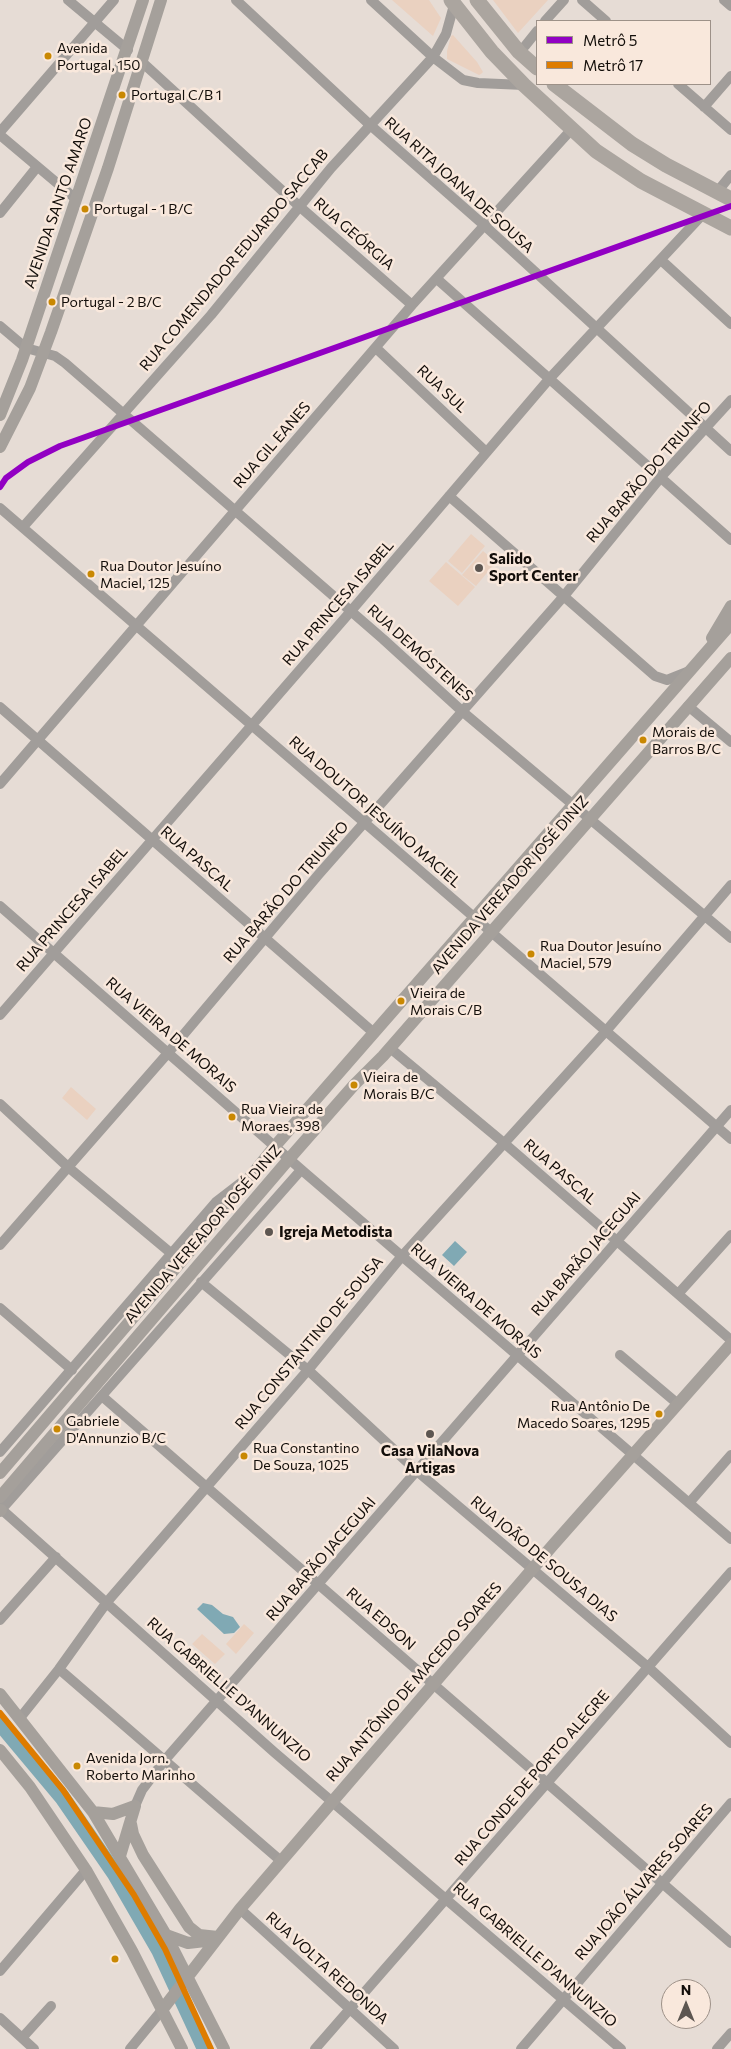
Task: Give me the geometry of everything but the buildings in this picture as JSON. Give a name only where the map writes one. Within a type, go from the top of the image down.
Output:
[{"type":"highway","points":[[477,0],[519,52],[536,67]]},
{"type":"highway","points":[[453,2],[492,52],[571,130],[618,166],[731,228]]},
{"type":"highway","points":[[555,85],[632,144],[666,166],[731,199]]},
{"type":"main road","name":"AVENIDA SANTO AMARO","points":[[0,415],[26,348],[128,50],[143,0]]},
{"type":"main road","points":[[0,447],[30,388],[43,353],[143,63],[161,0]]},
{"type":"main road","points":[[701,658],[731,606]]},
{"type":"main road","name":"AVENIDA VEREADOR JOSÉ DINIZ","points":[[0,1473],[195,1244],[275,1146],[731,624]]},
{"type":"main road","name":"AVENIDA VEREADOR JOSÉ DINIZ","points":[[0,1496],[289,1159],[390,1048],[729,661]]},
{"type":"main road","name":"RUA ANTÔNIO DE MACEDO SOARES","points":[[166,2006],[240,1909],[533,1569],[731,1344]]},
{"type":"main road","points":[[0,1694],[93,1812],[166,1935],[185,1980],[224,2049]]},
{"type":"main road","points":[[0,1750],[35,1794],[86,1870],[166,2006],[182,2049]]},
{"type":"main road","points":[[93,1812],[113,1814],[135,1806]]},
{"type":"main road","points":[[120,1856],[135,1806]]},
{"type":"main road","points":[[131,1824],[133,1834],[143,1855],[188,1927],[199,1935],[217,1938]]},
{"type":"main road","points":[[166,1935],[182,1943],[194,1944],[217,1938]]},
{"type":"street","points":[[68,0],[128,50]]},
{"type":"street","points":[[76,199],[0,133],[114,0]]},
{"type":"street","name":"RUA RITA JOANA DE SOUSA","points":[[236,0],[369,124],[485,226],[731,451]]},
{"type":"street","points":[[371,0],[433,57],[457,76],[468,82],[524,85]]},
{"type":"street","points":[[547,20],[564,0]]},
{"type":"street","points":[[582,0],[605,20]]},
{"type":"street","points":[[724,0],[731,6]]},
{"type":"street","name":"RUA COMENDADOR EDUARDO SACCAB","points":[[23,526],[211,315],[299,206],[369,124],[433,57],[446,34],[453,2]]},
{"type":"street","points":[[524,46],[536,32]]},
{"type":"street","name":"RUA GEÓRGIA","points":[[143,63],[299,206],[412,305]]},
{"type":"street","points":[[704,107],[731,76]]},
{"type":"street","points":[[679,85],[731,130]]},
{"type":"street","name":"RUA GIL EANES","points":[[0,784],[412,305],[571,130]]},
{"type":"street","points":[[0,213],[37,167]]},
{"type":"street","points":[[717,192],[731,175]]},
{"type":"street","name":"RUA PRINCESA ISABEL","points":[[0,1015],[351,611],[550,378],[703,214]]},
{"type":"street","points":[[660,260],[731,324]]},
{"type":"street","points":[[437,279],[731,540]]},
{"type":"street","points":[[0,326],[26,348]]},
{"type":"street","name":"RUA DEMÓSTENES","points":[[26,348],[60,359],[351,611],[463,712],[731,938]]},
{"type":"street","name":"RUA SUL","points":[[376,348],[486,452]]},
{"type":"street","name":"RUA BARÃO DO TRIUNFO","points":[[0,1245],[564,596],[661,477],[731,400]]},
{"type":"street","points":[[448,496],[654,676],[662,680],[673,679],[692,669]]},
{"type":"street","name":"RUA DOUTOR JESUÍNO MACIEL","points":[[0,508],[731,1139]]},
{"type":"street","name":"RUA PASCAL","points":[[0,706],[374,1033]]},
{"type":"street","points":[[688,706],[731,742]]},
{"type":"street","name":"RUA CONSTANTINO DE SOUSA","points":[[20,1718],[60,1669],[107,1602],[308,1370],[402,1256],[606,1031],[731,885]]},
{"type":"street","name":"RUA VIEIRA DE MORAIS","points":[[0,906],[301,1170],[731,1539]]},
{"type":"street","name":"RUA PASCAL","points":[[390,1048],[504,1143],[731,1340]]},
{"type":"street","points":[[0,1104],[68,1167],[172,1254]]},
{"type":"street","name":"RUA BARÃO JACEGUAI","points":[[135,1806],[142,1790],[164,1762],[731,1110]]},
{"type":"street","name":"AVENIDA VEREADOR JOSÉ DINIZ","points":[[0,1510],[301,1170]]},
{"type":"street","name":"AVENIDA VEREADOR JOSÉ DINIZ","points":[[0,1452],[216,1202],[249,1177]]},
{"type":"street","points":[[678,1294],[731,1235]]},
{"type":"street","name":"RUA JOÃO DE SOUSA DIAS","points":[[201,1282],[308,1370],[418,1472],[648,1667],[731,1742]]},
{"type":"street","points":[[0,1308],[72,1370]]},
{"type":"street","points":[[620,1354],[678,1404]]},
{"type":"street","name":"RUA EDSON","points":[[102,1397],[731,1943]]},
{"type":"street","points":[[689,1502],[731,1455]]},
{"type":"street","name":"RUA GABRIELLE D'ANNUNZIO","points":[[0,1510],[56,1557],[217,1701],[622,2049]]},
{"type":"street","points":[[0,1620],[56,1557]]},
{"type":"street","name":"RUA CONDE DE PORTO ALEGRE","points":[[315,2049],[731,1572]]},
{"type":"street","points":[[60,1669],[164,1762],[281,1861]]},
{"type":"street","name":"RUA JOÃO ÁLVARES SOARES","points":[[521,2049],[731,1803]]},
{"type":"street","points":[[0,1971],[86,1870]]},
{"type":"street","name":"RUA VOLTA REDONDA","points":[[240,1909],[394,2049]]},
{"type":"street","points":[[22,2038],[50,2006]]},
{"type":"street","name":"RUA ANTÔNIO DE MACEDO SOARES","points":[[130,2049],[166,2006]]},
{"type":"street","points":[[0,2018],[34,2049]]},
{"type":"street","points":[[716,2049],[731,2033]]},
{"type":"shaded area","points":[[392,0],[429,0],[441,18],[433,36]]},
{"type":"shaded area","points":[[493,0],[548,0],[518,33]]},
{"type":"shaded area","points":[[453,35],[477,62],[483,72],[481,74],[479,75],[447,59],[447,51],[451,36]]},
{"type":"shaded area","points":[[471,534],[485,546],[462,573],[448,561]]},
{"type":"shaded area","name":"Salido Sport Center","points":[[483,551],[496,562],[476,586],[462,575]]},
{"type":"shaded area","points":[[446,562],[475,587],[458,606],[429,581]]},
{"type":"shaded area","points":[[71,1087],[96,1109],[87,1120],[62,1098]]},
{"type":"shaded area","points":[[244,1624],[254,1633],[236,1654],[226,1644]]},
{"type":"shaded area","points":[[202,1634],[225,1654],[215,1664],[192,1644]]},
{"type":"water","points":[[455,1241],[467,1252],[454,1266],[442,1255]]},
{"type":"water","points":[[203,1603],[212,1605],[223,1614],[233,1617],[240,1627],[234,1633],[224,1634],[197,1609]]},
{"type":"waterway","points":[[0,1723],[62,1797],[115,1874],[159,1950],[205,2049]]},
{"type":"metro line","name":"5","points":[[0,487],[6,478],[28,462],[60,446],[731,206]]},
{"type":"metro line","name":"17","points":[[0,1713],[63,1790],[134,1895],[165,1949],[211,2049]]},
{"type":"place","name":"Avenida Portugal, 150","points":[[48,56]]},
{"type":"place","name":"Portugal C/B 1","points":[[122,95]]},
{"type":"place","name":"Portugal - 1 B/C","points":[[85,209]]},
{"type":"place","name":"Portugal - 2 B/C","points":[[52,302]]},
{"type":"place","name":"Salido Sport Center","points":[[479,568]]},
{"type":"place","name":"Rua Doutor Jesuíno Maciel, 125","points":[[91,574]]},
{"type":"place","name":"Morais de Barros B/C","points":[[643,740]]},
{"type":"place","name":"Rua Doutor Jesuíno Maciel, 579","points":[[531,954]]},
{"type":"place","name":"Vieira de Morais C/B","points":[[401,1001]]},
{"type":"place","name":"Vieira de Morais B/C","points":[[354,1085]]},
{"type":"place","name":"Rua Vieira de Moraes, 398","points":[[232,1117]]},
{"type":"place","name":"Igreja Metodista","points":[[269,1232]]},
{"type":"place","name":"Rua Antônio De Macedo Soares, 1295","points":[[659,1414]]},
{"type":"place","name":"Gabriele D'Annunzio B/C","points":[[57,1429]]},
{"type":"place","name":"Casa VilaNova Artigas","points":[[430,1434]]},
{"type":"place","name":"Rua Constantino De Souza, 1025","points":[[244,1456]]},
{"type":"place","name":"Avenida Jorn. Roberto Marinho","points":[[77,1766]]}]
